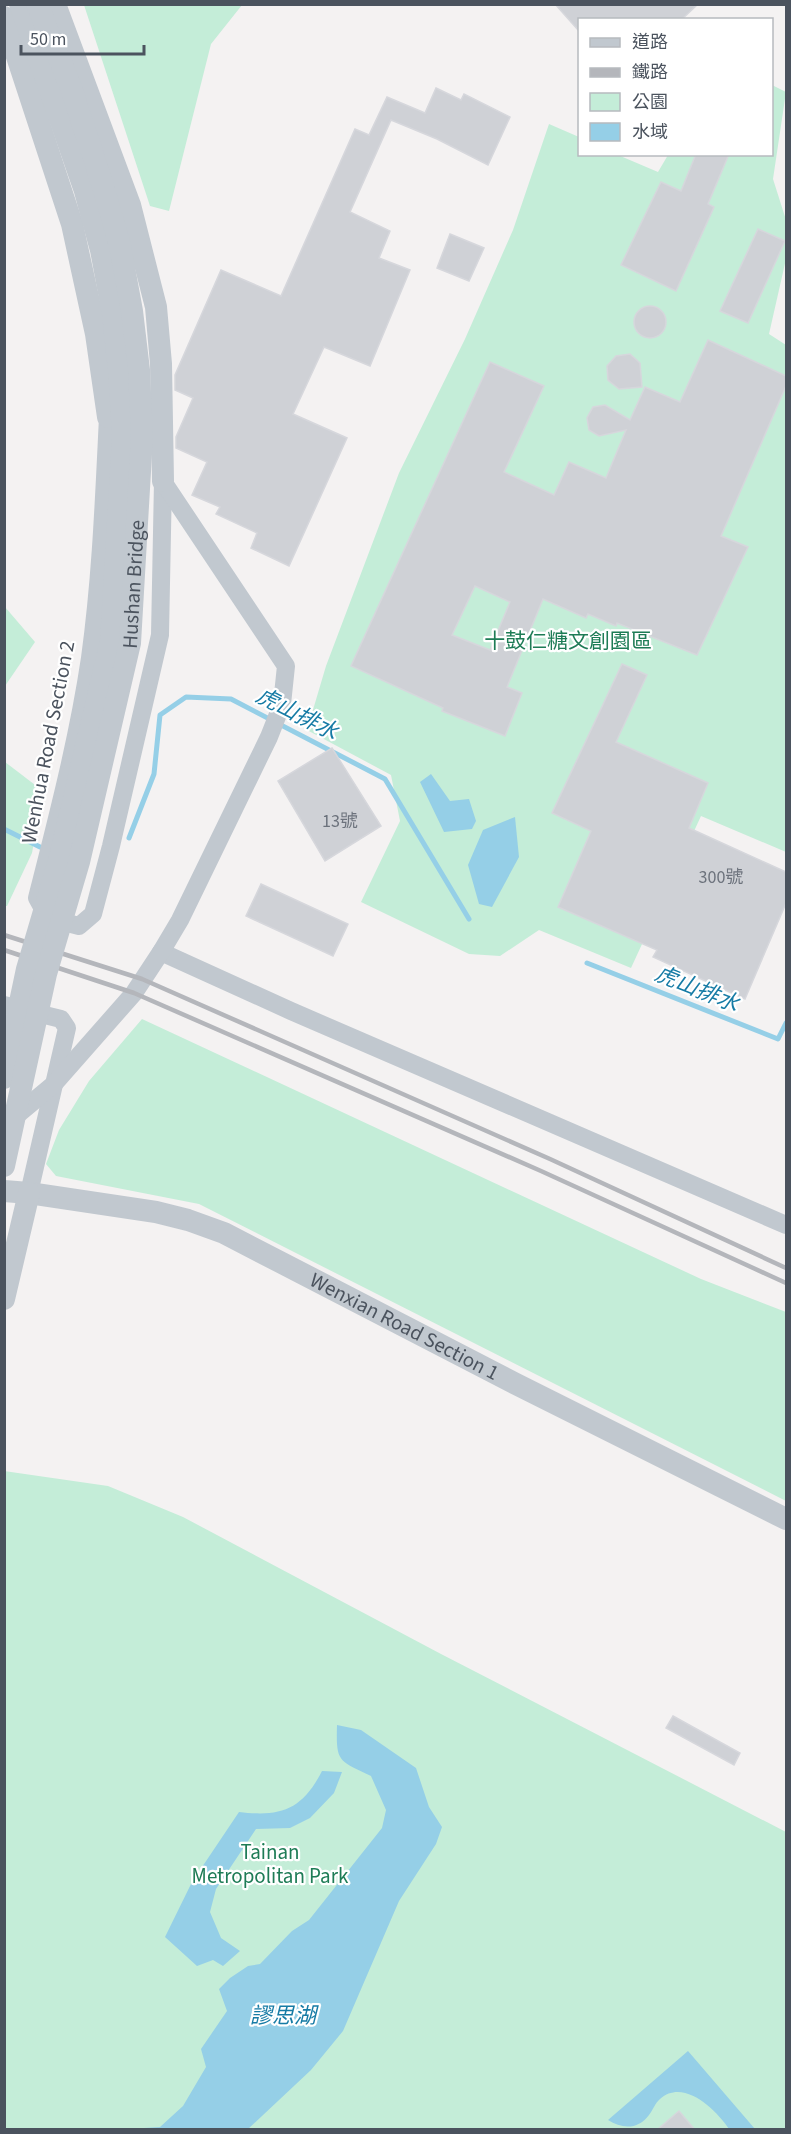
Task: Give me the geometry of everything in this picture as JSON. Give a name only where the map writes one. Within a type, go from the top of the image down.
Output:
[{"type":"street","name":"Hushan Bridge","points":[[4,1078],[27,969],[60,857],[111,640],[123,437],[113,314],[100,250],[81,180],[20,4]]},
{"type":"street","name":"Hushan Bridge","points":[[4,1166],[46,974],[79,862],[130,643],[142,437],[139,370],[132,311],[120,246],[104,186],[70,85],[37,4]]},
{"type":"street","points":[[55,4],[130,205],[156,307],[161,364],[163,482]]},
{"type":"street","points":[[4,17],[72,224],[96,334],[108,417],[163,482],[286,666],[282,704],[269,737],[180,920],[161,952],[135,993],[53,1085],[4,1125]]},
{"type":"street","name":"Wenhua Road Section 2","points":[[108,417],[101,562],[89,659],[72,758],[37,898],[48,918],[79,926],[93,914],[160,635],[163,482]]},
{"type":"street","points":[[161,952],[333,1030],[786,1225]]},
{"type":"street","points":[[4,1005],[61,1019],[67,1028],[4,1299]]},
{"type":"street","name":"Wenxian Road Section 1","points":[[4,1191],[156,1212],[224,1233],[516,1384],[786,1519]]},
{"type":"green space","points":[[84,5],[242,5],[211,44],[169,211],[150,206]]},
{"type":"green space","name":"十鼓仁糖文創園區","points":[[773,86],[786,92],[773,179],[786,220],[786,259],[769,334],[786,345],[786,852],[701,816],[631,968],[539,930],[500,956],[469,954],[361,902],[400,821],[391,775],[307,730],[326,666],[399,473],[465,339],[513,230],[549,124],[578,137],[578,156],[620,156],[658,172],[667,156],[773,156]]},
{"type":"green space","points":[[5,607],[35,642],[5,686]]},
{"type":"green space","points":[[5,762],[43,791],[32,853],[7,906],[4,906]]},
{"type":"green space","points":[[142,1019],[701,1279],[786,1312],[786,1501],[199,1204],[56,1176],[46,1164],[59,1130],[89,1081]]},
{"type":"green space","name":"Tainan Metropolitan Park","points":[[4,1471],[108,1486],[183,1517],[441,1654],[786,1832],[786,2129],[5,2129]]},
{"type":"water","points":[[431,774],[450,801],[469,799],[476,821],[472,829],[444,832],[420,782]]},
{"type":"water","points":[[515,817],[519,857],[492,907],[479,904],[468,865],[483,830]]},
{"type":"water","name":"謬思湖","points":[[337,1725],[361,1730],[416,1768],[429,1807],[442,1827],[436,1844],[399,1901],[343,2031],[311,2070],[248,2129],[128,2129],[160,2127],[183,2106],[206,2067],[201,2049],[227,2011],[219,1989],[248,1966],[260,1964],[292,1931],[309,1920],[382,1828],[386,1810],[371,1776],[345,1763],[341,1758],[337,1746]]},
{"type":"water","points":[[322,1771],[342,1772],[334,1793],[310,1818],[290,1828],[256,1829],[216,1889],[210,1912],[221,1938],[240,1951],[223,1966],[213,1960],[197,1966],[165,1937],[192,1882],[239,1812],[267,1813],[289,1808],[306,1795]]},
{"type":"water","points":[[688,2051],[755,2129],[729,2129],[716,2113],[699,2099],[679,2092],[669,2093],[660,2099],[645,2120],[635,2126],[619,2125],[608,2120]]},
{"type":"building","points":[[555,4],[698,4],[683,18],[578,18],[578,30]]},
{"type":"building","points":[[436,88],[461,100],[464,94],[510,117],[488,165],[437,139],[391,120],[350,212],[390,231],[379,258],[410,270],[370,366],[324,347],[293,414],[347,438],[289,566],[251,548],[257,533],[216,514],[220,507],[192,495],[207,462],[176,448],[176,437],[193,398],[175,390],[175,375],[221,270],[281,296],[355,129],[369,135],[387,97],[425,113]]},
{"type":"building","points":[[695,156],[728,156],[708,204],[714,207],[676,291],[621,265],[661,182],[681,191]]},
{"type":"building","points":[[758,229],[785,241],[748,323],[720,311]]},
{"type":"building","points":[[450,234],[484,248],[469,281],[437,268]]},
{"type":"building","points":[[650,306],[661,311],[666,322],[661,333],[650,338],[639,333],[634,322],[639,311]]},
{"type":"building","points":[[708,340],[786,376],[786,386],[721,536],[748,547],[697,655],[617,623],[616,626],[588,614],[586,618],[543,599],[507,687],[522,693],[505,736],[442,711],[443,708],[351,666],[490,362],[544,386],[504,472],[554,495],[569,462],[606,478],[626,430],[599,436],[589,430],[587,418],[593,407],[605,405],[630,420],[645,387],[680,402]],"holes":[[[475,586],[510,602],[490,650],[452,635]]]},
{"type":"building","points":[[630,354],[640,363],[642,387],[619,389],[608,380],[607,366],[616,356]]},
{"type":"building","points":[[622,664],[647,675],[616,742],[708,783],[689,828],[786,872],[786,903],[745,999],[653,957],[657,950],[558,907],[591,831],[552,813]]},
{"type":"building","points":[[332,748],[381,826],[325,861],[278,781]]},
{"type":"building","points":[[261,884],[348,924],[333,956],[246,916]]},
{"type":"building","points":[[673,1716],[740,1753],[734,1765],[666,1728]]},
{"type":"building","points":[[679,2111],[695,2130],[657,2130]]},
{"type":"waterway","name":"虎山排水","points":[[129,838],[154,774],[160,715],[186,697],[231,699],[385,779],[469,919]]},
{"type":"waterway","name":"虎山排水","points":[[4,829],[40,847]]},
{"type":"waterway","name":"虎山排水","points":[[587,963],[778,1039],[786,1023]]},
{"type":"railway","points":[[4,935],[142,979],[550,1159],[786,1268]]},
{"type":"railway","points":[[4,950],[134,993],[541,1171],[786,1283]]}]
